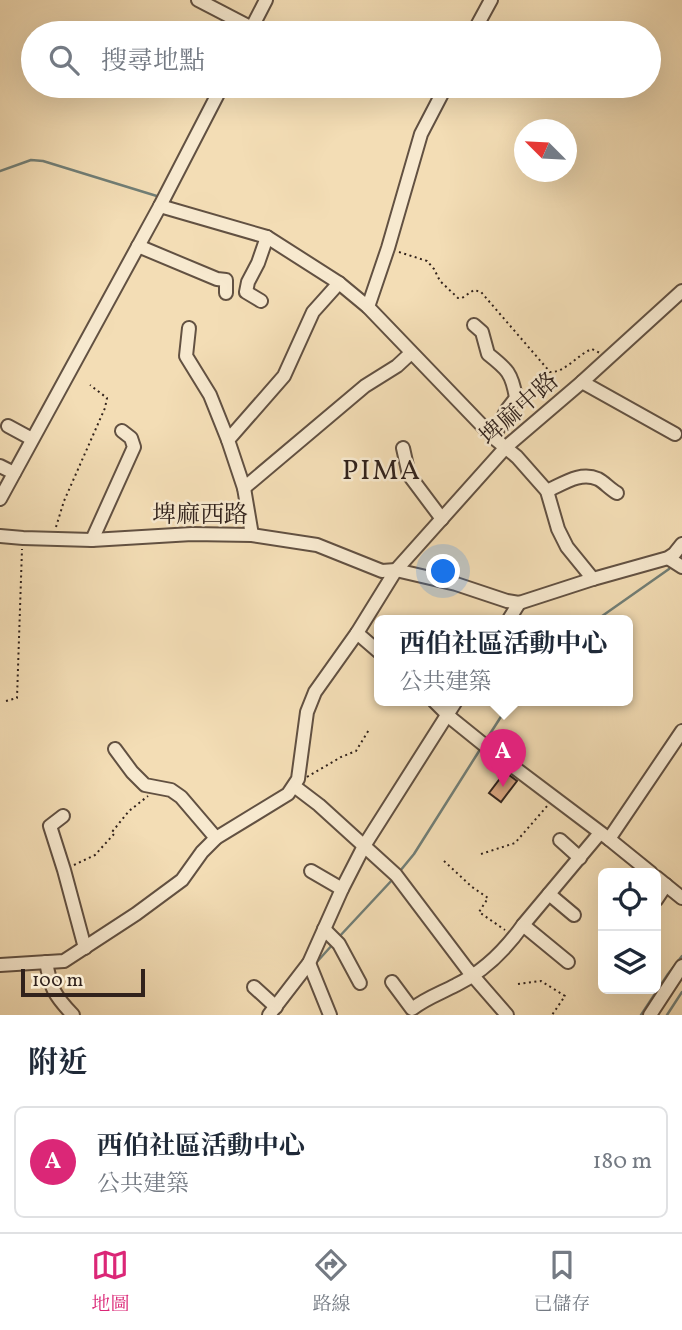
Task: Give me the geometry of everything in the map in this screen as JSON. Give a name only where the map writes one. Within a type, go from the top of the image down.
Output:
[{"type":"street","points":[[198,0],[233,21]]},
{"type":"street","points":[[255,21],[266,0]]},
{"type":"street","points":[[480,21],[491,0]]},
{"type":"street","points":[[1,495],[163,201],[216,98]]},
{"type":"street","points":[[368,307],[421,134],[440,98]]},
{"type":"street","points":[[163,201],[267,237],[339,283],[368,307],[494,438],[517,457],[547,491],[562,538],[593,579]]},
{"type":"street","points":[[261,301],[246,292],[267,237]]},
{"type":"street","points":[[138,247],[217,279],[226,280],[226,293]]},
{"type":"street","points":[[228,440],[284,376],[313,313],[339,283]]},
{"type":"street","name":"埤麻中路","points":[[296,783],[307,712],[315,692],[357,633],[396,570],[506,447],[680,297]]},
{"type":"street","points":[[474,325],[482,331],[488,354],[506,368],[516,398],[506,411],[494,438]]},
{"type":"street","points":[[189,328],[186,356],[210,395],[228,440],[244,488],[252,535]]},
{"type":"street","points":[[244,488],[365,386],[397,366],[411,353]]},
{"type":"street","points":[[582,382],[676,434]]},
{"type":"street","points":[[8,426],[32,439]]},
{"type":"street","points":[[92,540],[134,447],[131,438],[122,431]]},
{"type":"street","points":[[402,448],[409,475],[442,519]]},
{"type":"street","points":[[0,466],[14,473]]},
{"type":"street","points":[[547,491],[579,476],[589,476],[601,480],[617,493]]},
{"type":"street","name":"埤麻西路","points":[[0,536],[92,540],[192,534],[252,535],[317,545],[383,571],[396,570],[456,584],[519,603]]},
{"type":"street","points":[[512,615],[519,603],[668,558],[682,544]]},
{"type":"street","points":[[668,558],[682,567]]},
{"type":"street","points":[[357,633],[374,648]]},
{"type":"street","points":[[439,706],[483,744],[645,868]]},
{"type":"street","points":[[254,988],[272,1011],[309,962],[364,846],[453,706]]},
{"type":"street","points":[[393,982],[412,1009],[427,998],[457,985],[497,956],[580,858],[605,836],[682,731]]},
{"type":"street","points":[[115,749],[145,785],[171,790],[181,797],[216,838]]},
{"type":"street","points":[[0,965],[64,961],[182,880],[216,838],[288,794],[296,783],[396,875],[472,975],[507,1015]]},
{"type":"street","points":[[64,816],[50,826],[85,948]]},
{"type":"street","points":[[559,840],[580,858]]},
{"type":"street","points":[[311,870],[342,889]]},
{"type":"street","points":[[661,881],[682,898]]},
{"type":"street","points":[[549,894],[574,915]]},
{"type":"street","points":[[523,925],[568,962]]},
{"type":"street","points":[[324,929],[339,944],[360,983]]},
{"type":"street","points":[[47,962],[51,985],[59,1000],[73,1015]]},
{"type":"street","points":[[309,962],[330,1015]]},
{"type":"street","points":[[650,1015],[682,966]]},
{"type":"path","points":[[388,248],[427,261],[440,281],[458,298],[474,290],[481,292],[550,372],[560,370],[592,349],[608,358]]},
{"type":"path","points":[[53,538],[64,501],[105,408],[107,398],[90,385]]},
{"type":"path","points":[[6,701],[17,698],[23,538]]},
{"type":"path","points":[[296,783],[356,751],[370,728]]},
{"type":"path","points":[[64,870],[96,855],[130,811],[157,788]]},
{"type":"path","points":[[481,854],[515,843],[554,798]]},
{"type":"path","points":[[444,861],[488,898],[479,912],[515,937]]},
{"type":"path","points":[[518,984],[541,981],[565,996],[552,1015]]},
{"type":"building","points":[[505,772],[517,781],[501,802],[489,793]]},
{"type":"waterway","points":[[0,171],[31,160],[43,161],[160,197]]},
{"type":"waterway","points":[[604,615],[672,565]]},
{"type":"waterway","points":[[486,740],[508,706]]},
{"type":"waterway","points":[[400,871],[414,854],[481,748]]},
{"type":"waterway","points":[[338,938],[393,879]]},
{"type":"waterway","points":[[315,964],[334,943]]},
{"type":"waterway","points":[[641,1015],[682,956]]},
{"type":"waterway","points":[[277,1015],[309,973]]},
{"type":"waterway","points":[[667,1015],[682,992]]},
{"type":"place","name":"西伯社區活動中心","points":[[503,787]]},
{"type":"district","name":"PIMA","points":[[382,471]]}]
